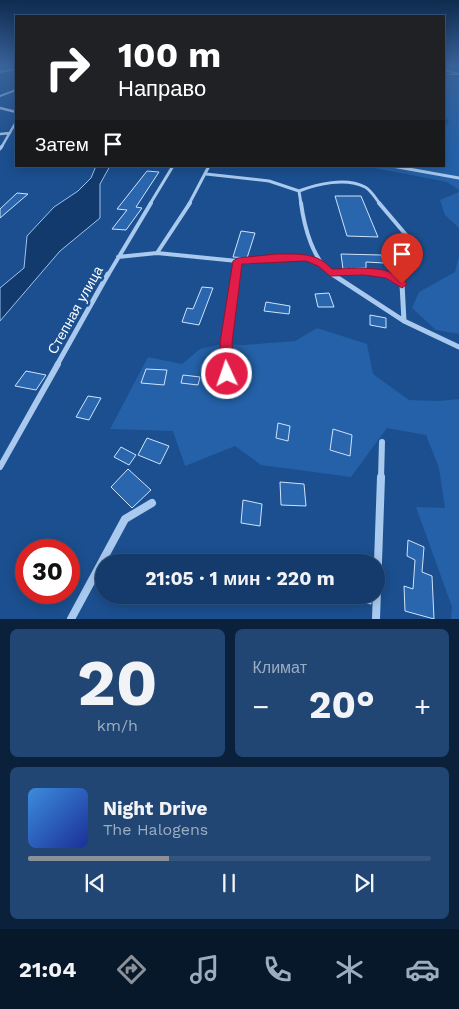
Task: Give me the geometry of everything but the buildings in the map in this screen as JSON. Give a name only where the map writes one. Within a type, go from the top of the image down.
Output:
[{"type":"street","points":[[0,108],[15,112]]},
{"type":"street","points":[[0,149],[15,124]]},
{"type":"street","points":[[0,134],[10,133]]},
{"type":"street","name":"Степная улица","points":[[0,468],[118,257],[172,167]]},
{"type":"street","points":[[157,253],[209,167]]},
{"type":"street","points":[[398,167],[459,178]]},
{"type":"street","points":[[206,174],[295,188],[299,191],[304,225],[321,263],[330,273],[404,321],[459,347]]},
{"type":"street","points":[[299,191],[316,185],[359,184],[366,187],[407,236]]},
{"type":"street","points":[[118,257],[157,253],[238,261],[276,257],[308,258],[321,263]]},
{"type":"street","points":[[227,374],[226,343],[238,261]]},
{"type":"street","points":[[330,273],[364,272],[388,275],[402,284],[404,321]]},
{"type":"street","points":[[376,619],[382,442]]},
{"type":"street","points":[[71,619],[125,519],[152,503]]},
{"type":"shaded area","points":[[445,95],[459,95],[459,190],[447,182],[369,167],[445,167],[445,127],[449,122],[445,115]]},
{"type":"shaded area","points":[[96,167],[109,167],[100,184],[100,218],[60,251],[0,321],[0,288],[24,268],[27,236],[54,207],[78,191],[91,178]]},
{"type":"shaded area","points":[[459,192],[459,228],[445,215],[440,200]]},
{"type":"shaded area","points":[[459,256],[459,334],[436,330],[412,308],[419,292],[455,272]]},
{"type":"shaded area","points":[[317,328],[367,344],[373,374],[409,400],[438,401],[459,399],[459,619],[451,619],[452,607],[416,507],[445,508],[439,468],[426,435],[387,428],[351,477],[261,465],[235,446],[185,466],[173,431],[110,429],[148,357],[182,364],[200,349],[222,344],[245,345],[295,341]]},
{"type":"route","points":[[227,374],[226,343],[238,261],[247,262],[276,257],[308,258],[321,263],[330,273],[364,272],[388,275],[402,284]]}]
